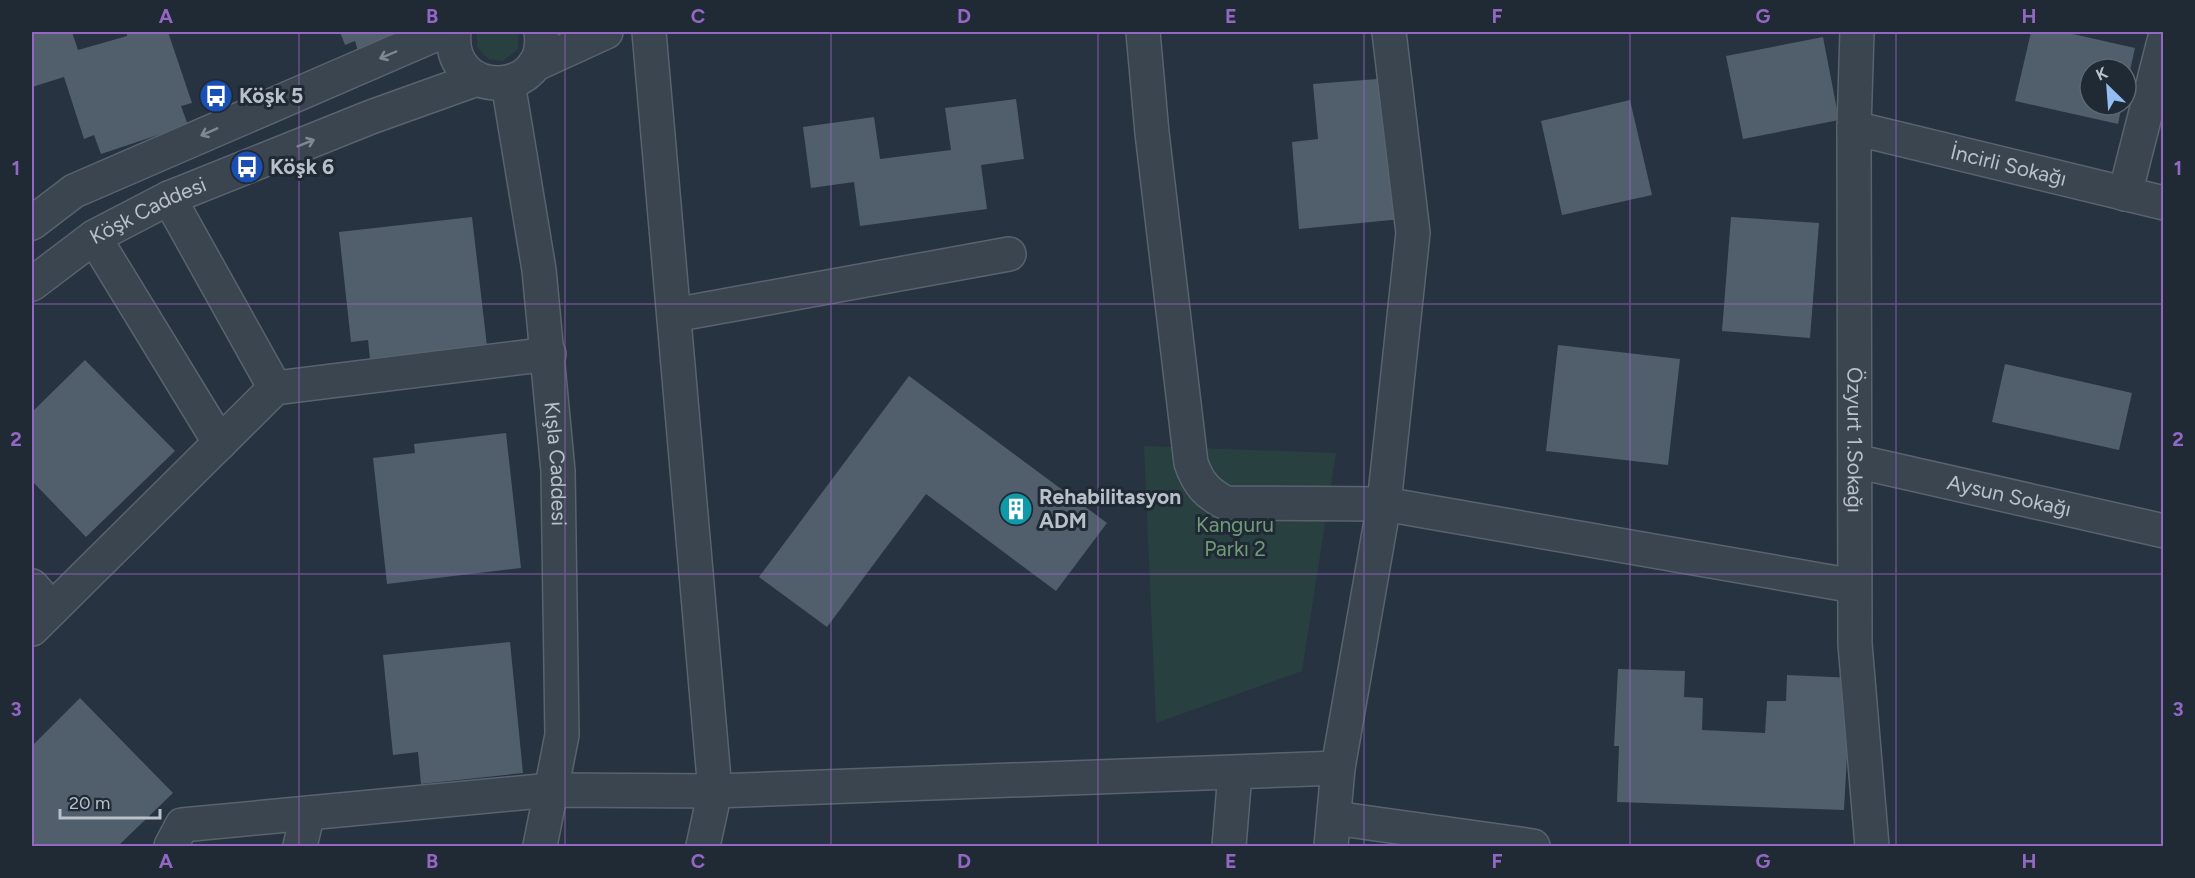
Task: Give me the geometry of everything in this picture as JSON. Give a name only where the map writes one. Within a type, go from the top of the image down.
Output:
[{"type":"street","points":[[32,223],[74,191],[441,32]]},
{"type":"street","points":[[454,32],[454,48],[460,63],[507,76],[541,51],[541,32]]},
{"type":"street","name":"Köşk Caddesi","points":[[32,284],[94,237],[169,198],[371,117],[507,76],[606,32]]},
{"type":"street","points":[[649,32],[715,791],[704,846]]},
{"type":"street","points":[[1143,32],[1152,133],[1190,452],[1196,476],[1203,488],[1226,503],[1384,504],[1854,586]]},
{"type":"street","points":[[1389,32],[1413,233],[1384,504],[1338,768],[1332,832],[1533,846]]},
{"type":"street","name":"Özyurt 1.Sokağı","points":[[1857,32],[1854,128],[1855,644],[1872,846]]},
{"type":"street","points":[[2125,194],[2163,41]]},
{"type":"street","name":"Kışla Caddesi","points":[[507,76],[525,176],[549,354],[558,471],[562,735],[540,846]]},
{"type":"street","name":"İncirli Sokağı","points":[[1854,128],[2163,203]]},
{"type":"street","points":[[169,198],[275,388]]},
{"type":"street","points":[[94,237],[220,442]]},
{"type":"street","points":[[674,315],[1009,254]]},
{"type":"street","points":[[38,608],[220,442],[275,388],[549,354]]},
{"type":"street","name":"Aysun Sokağı","points":[[1855,461],[2163,531]]},
{"type":"street","points":[[171,846],[182,825],[551,790],[715,791],[1338,768]]},
{"type":"street","points":[[1229,846],[1235,773]]},
{"type":"street","points":[[300,846],[308,813]]},
{"type":"green space","points":[[477,32],[519,32],[518,49],[503,61],[488,59],[477,47]]},
{"type":"green space","name":"Kanguru Parkı 2","points":[[1144,446],[1336,453],[1302,671],[1156,723]]},
{"type":"building","points":[[32,32],[72,32],[78,50],[127,36],[133,32],[168,32],[192,103],[181,106],[188,125],[101,154],[94,135],[84,139],[64,77],[32,87]]},
{"type":"building","points":[[340,32],[448,32],[361,61],[355,41],[345,45]]},
{"type":"building","points":[[2031,32],[2064,32],[2135,48],[2133,57],[2078,57],[2078,115],[2015,101]]},
{"type":"building","points":[[1823,37],[1839,120],[1743,139],[1726,56]]},
{"type":"building","points":[[1390,78],[1402,219],[1299,229],[1292,142],[1318,139],[1313,84]]},
{"type":"building","points":[[1016,99],[1024,159],[981,165],[987,209],[860,226],[854,182],[811,188],[803,127],[874,117],[880,159],[951,150],[945,108]]},
{"type":"building","points":[[1630,100],[1652,195],[1562,215],[1541,121]]},
{"type":"building","points":[[2087,117],[2119,117],[2118,124]]},
{"type":"building","points":[[472,217],[487,346],[370,359],[368,340],[351,342],[339,232]]},
{"type":"building","points":[[1731,217],[1819,223],[1810,338],[1722,331]]},
{"type":"building","points":[[1558,345],[1680,359],[1668,465],[1546,451]]},
{"type":"building","points":[[85,360],[175,451],[86,537],[32,481],[32,412]]},
{"type":"building","points":[[2005,364],[2132,393],[2119,450],[1992,422]]},
{"type":"building","name":"Rehabilitasyon ADM","points":[[909,376],[1107,523],[1056,591],[926,494],[827,627],[759,577]]},
{"type":"building","points":[[506,433],[521,568],[387,584],[373,458],[415,453],[414,444]]},
{"type":"building","points":[[510,642],[523,773],[421,784],[418,752],[393,755],[383,655]]},
{"type":"building","points":[[1618,669],[1685,671],[1684,697],[1703,698],[1702,730],[1765,733],[1767,701],[1786,701],[1787,675],[1855,678],[1851,755],[1847,755],[1844,810],[1617,802],[1619,746],[1614,746]]},
{"type":"building","points":[[80,698],[173,793],[118,846],[37,846],[32,841],[32,746]]},
{"type":"place","name":"Köşk 5","points":[[216,96]]},
{"type":"place","name":"Köşk 6","points":[[247,167]]},
{"type":"place","name":"Rehabilitasyon ADM","points":[[1016,509]]}]
